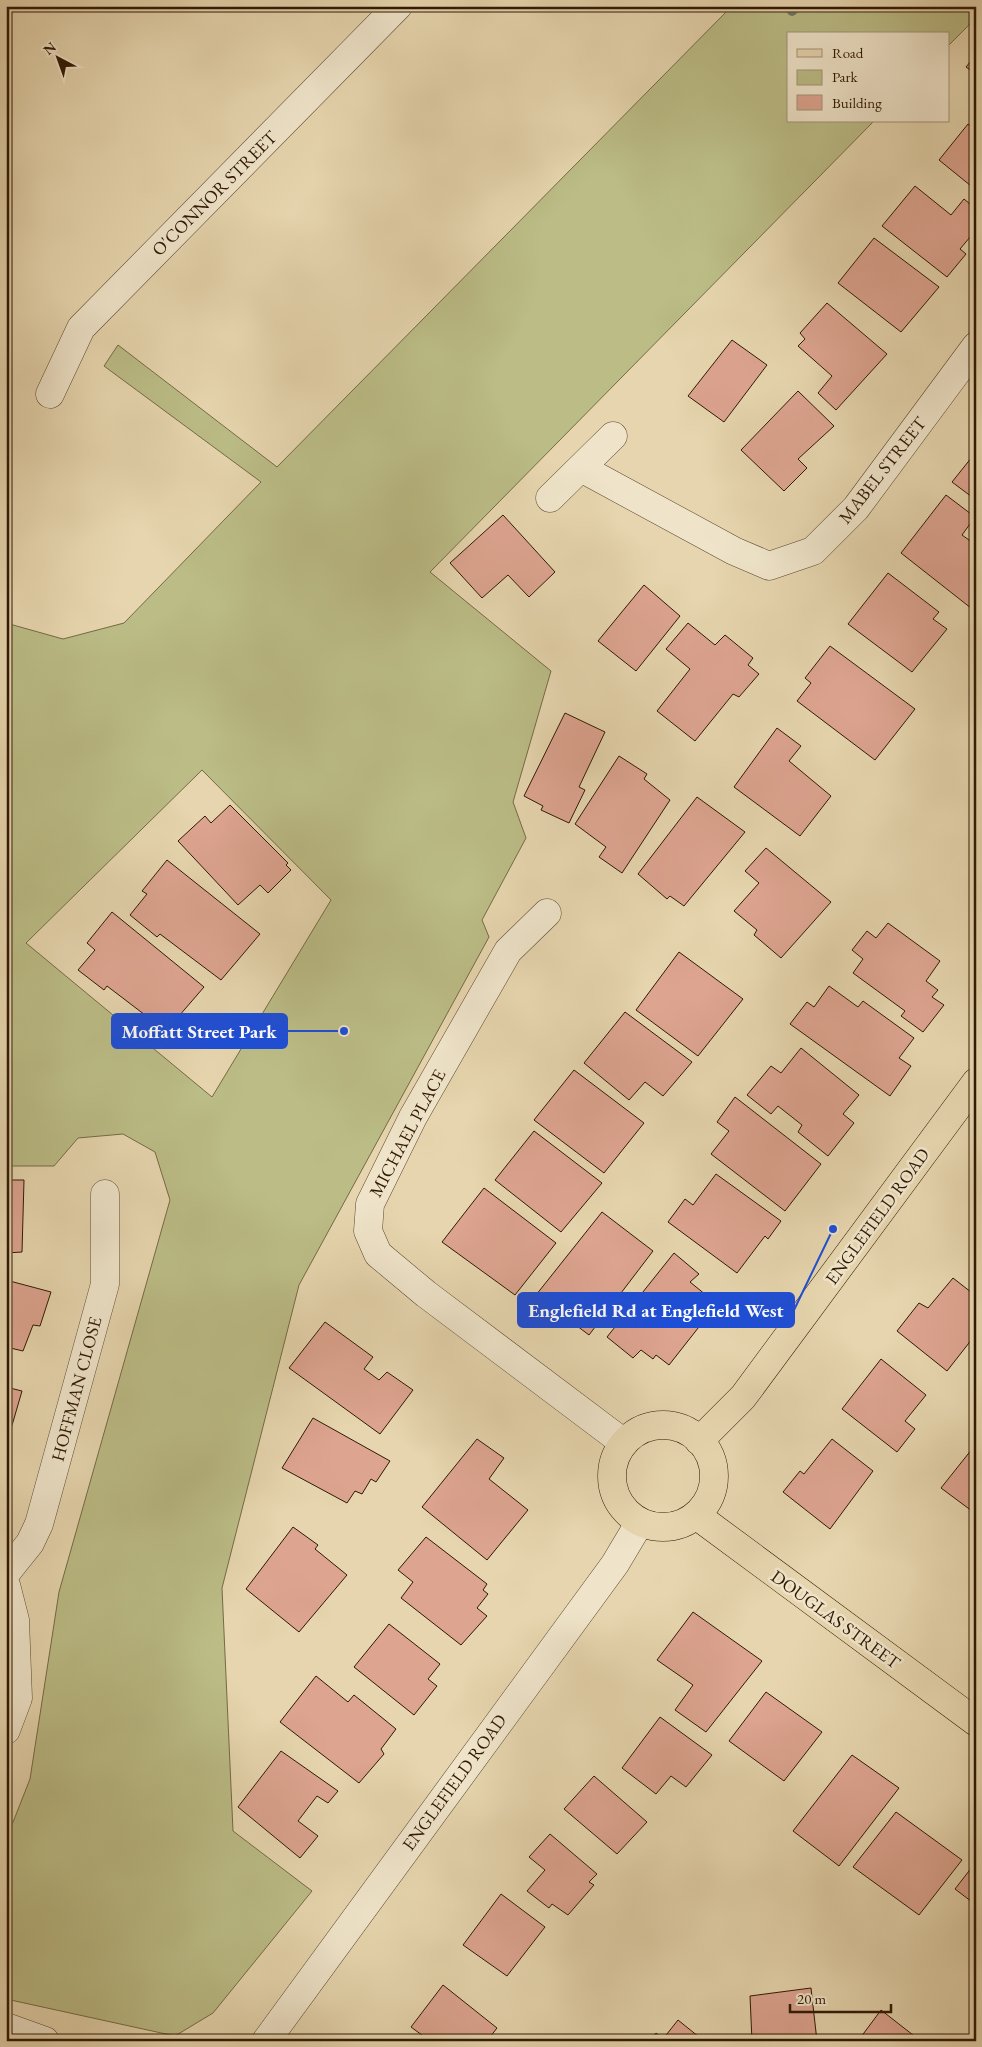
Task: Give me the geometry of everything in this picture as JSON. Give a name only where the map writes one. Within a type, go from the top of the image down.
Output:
[{"type":"main road","name":"ENGLEFIELD ROAD","points":[[699,1441],[742,1397],[976,1082]]},
{"type":"main road","points":[[662,1425],[680,1428],[699,1441],[712,1466],[713,1480],[710,1494],[696,1514],[674,1526],[657,1526],[640,1522],[626,1512],[613,1486],[612,1472],[615,1458],[624,1443],[644,1429],[662,1425]]},
{"type":"main road","name":"DOUGLAS STREET","points":[[696,1514],[976,1722]]},
{"type":"street","name":"O'CONNOR STREET","points":[[50,394],[81,328],[398,6]]},
{"type":"street","name":"MABEL STREET","points":[[581,468],[734,551],[769,566],[813,551],[856,508],[976,346]]},
{"type":"street","points":[[550,498],[612,436]]},
{"type":"street","name":"MICHAEL PLACE","points":[[548,913],[508,951],[427,1092],[370,1204],[368,1231],[378,1254],[426,1294],[624,1443]]},
{"type":"street","name":"HOFFMAN CLOSE","points":[[6,1573],[30,1543],[39,1524],[105,1284],[105,1194]]},
{"type":"street","name":"ENGLEFIELD ROAD","points":[[266,2041],[615,1564],[640,1522]]},
{"type":"street","points":[[6,1585],[15,1620],[18,1698],[6,1730]]},
{"type":"street","points":[[6,2027],[45,2041]]},
{"type":"green space","points":[[732,6],[976,6],[976,18],[950,44],[950,32],[787,32],[787,122],[873,122],[430,572],[551,671],[513,802],[526,838],[482,920],[489,937],[299,1285],[222,1588],[233,1831],[312,1891],[213,2013],[175,2036],[6,1999],[6,1840],[30,1779],[59,1592],[170,1200],[155,1152],[123,1134],[78,1138],[54,1166],[6,1166],[6,623],[63,639],[124,623],[261,482],[104,366],[118,345],[277,467]],"holes":[[[202,770],[331,900],[212,1097],[26,943]]]},
{"type":"building","points":[[976,55],[976,74],[966,67]]},
{"type":"building","points":[[968,124],[976,130],[976,190],[939,160]]},
{"type":"building","points":[[915,186],[951,215],[964,199],[976,209],[976,230],[960,249],[966,254],[947,277],[882,226]]},
{"type":"building","points":[[874,238],[939,287],[901,332],[838,283]]},
{"type":"building","points":[[827,303],[887,354],[836,410],[818,393],[832,376],[798,346],[805,339],[800,333]]},
{"type":"building","points":[[732,340],[767,365],[724,422],[688,396]]},
{"type":"building","points":[[798,391],[834,426],[798,459],[807,468],[784,491],[741,450]]},
{"type":"building","points":[[976,452],[976,500],[952,482]]},
{"type":"building","points":[[946,495],[975,517],[962,535],[976,545],[976,612],[901,553]]},
{"type":"building","points":[[503,515],[555,572],[529,597],[508,575],[482,598],[450,563]]},
{"type":"building","points":[[888,573],[939,612],[933,619],[947,629],[912,672],[848,624]]},
{"type":"building","points":[[644,585],[680,616],[636,671],[598,641]]},
{"type":"building","points":[[688,623],[715,645],[725,635],[753,658],[748,665],[759,674],[739,697],[733,694],[695,741],[657,711],[690,669],[666,649]]},
{"type":"building","points":[[830,646],[915,709],[875,760],[797,701],[811,683],[805,678]]},
{"type":"building","points":[[565,713],[605,732],[579,787],[585,790],[569,823],[541,810],[543,806],[524,796]]},
{"type":"building","points":[[777,728],[801,746],[789,761],[831,796],[800,836],[734,787]]},
{"type":"building","points":[[619,756],[647,774],[644,779],[670,800],[622,873],[599,857],[606,847],[575,824]]},
{"type":"building","points":[[697,797],[745,832],[684,906],[670,896],[667,899],[638,874]]},
{"type":"building","points":[[230,805],[288,863],[286,865],[291,870],[268,893],[260,885],[238,905],[178,841],[205,816],[211,823]]},
{"type":"building","points":[[766,848],[831,902],[781,958],[754,935],[757,930],[734,911],[759,883],[745,871]]},
{"type":"building","points":[[167,860],[260,934],[221,980],[160,934],[157,937],[130,915],[147,894],[142,891]]},
{"type":"building","points":[[112,912],[204,987],[166,1031],[107,986],[104,990],[78,970],[95,950],[87,943]]},
{"type":"building","points":[[888,923],[940,961],[926,981],[938,990],[932,997],[944,1005],[923,1032],[901,1016],[905,1011],[853,973],[863,959],[852,950],[867,931],[876,938]]},
{"type":"building","points":[[679,952],[743,999],[698,1056],[636,1010]]},
{"type":"building","points":[[829,986],[858,1007],[863,1001],[914,1038],[899,1058],[911,1066],[890,1096],[790,1024],[807,1002],[814,1007]]},
{"type":"building","points":[[625,1012],[692,1062],[663,1096],[645,1082],[629,1100],[584,1063]]},
{"type":"building","points":[[801,1048],[859,1095],[843,1114],[854,1123],[828,1156],[798,1132],[802,1125],[778,1106],[771,1114],[747,1095],[771,1066],[781,1073]]},
{"type":"building","points":[[574,1070],[644,1123],[604,1173],[534,1120]]},
{"type":"building","points":[[735,1097],[821,1164],[785,1211],[711,1154],[729,1131],[717,1122]]},
{"type":"building","points":[[534,1131],[602,1183],[561,1232],[495,1180]]},
{"type":"building","points":[[716,1174],[781,1221],[768,1239],[765,1236],[737,1273],[668,1222],[685,1199],[693,1205]]},
{"type":"building","points":[[6,1180],[24,1180],[22,1252],[6,1253]]},
{"type":"building","points":[[484,1188],[556,1243],[515,1295],[442,1242]]},
{"type":"building","points":[[602,1212],[653,1251],[589,1335],[536,1295]]},
{"type":"building","points":[[674,1253],[699,1274],[690,1282],[717,1304],[669,1365],[656,1355],[653,1359],[641,1350],[633,1358],[607,1337]]},
{"type":"building","points":[[953,1278],[976,1296],[976,1334],[947,1371],[897,1331],[919,1303],[928,1308]]},
{"type":"building","points":[[6,1280],[51,1292],[40,1326],[33,1325],[23,1351],[6,1347]]},
{"type":"building","points":[[325,1322],[373,1357],[364,1369],[379,1380],[387,1372],[413,1390],[380,1434],[289,1368]]},
{"type":"building","points":[[881,1359],[926,1395],[905,1421],[915,1429],[897,1452],[842,1409]]},
{"type":"building","points":[[6,1387],[22,1391],[6,1446]]},
{"type":"building","points":[[313,1418],[390,1461],[376,1482],[371,1479],[362,1494],[355,1491],[347,1503],[282,1468]]},
{"type":"building","points":[[477,1439],[504,1458],[489,1479],[528,1510],[487,1560],[422,1507]]},
{"type":"building","points":[[832,1439],[873,1471],[830,1529],[783,1492],[800,1471],[804,1474]]},
{"type":"building","points":[[976,1444],[976,1514],[941,1488]]},
{"type":"building","points":[[293,1527],[318,1545],[315,1549],[347,1575],[299,1632],[246,1589]]},
{"type":"building","points":[[426,1537],[487,1584],[483,1590],[488,1594],[477,1608],[487,1616],[461,1645],[401,1598],[413,1582],[398,1570]]},
{"type":"building","points":[[693,1612],[762,1661],[706,1732],[675,1710],[693,1685],[657,1660]]},
{"type":"building","points":[[389,1624],[440,1664],[428,1679],[437,1686],[414,1715],[354,1667]]},
{"type":"building","points":[[316,1676],[348,1702],[354,1695],[396,1729],[381,1749],[384,1754],[359,1783],[280,1722]]},
{"type":"building","points":[[766,1692],[822,1732],[784,1781],[729,1741]]},
{"type":"building","points":[[660,1717],[712,1755],[686,1787],[671,1776],[656,1794],[622,1768]]},
{"type":"building","points":[[281,1751],[338,1791],[328,1803],[317,1796],[298,1821],[318,1836],[300,1858],[238,1807]]},
{"type":"building","points":[[852,1755],[899,1788],[839,1866],[793,1831]]},
{"type":"building","points":[[594,1776],[647,1822],[617,1854],[564,1809]]},
{"type":"building","points":[[896,1812],[962,1860],[919,1915],[853,1867]]},
{"type":"building","points":[[550,1834],[597,1874],[589,1882],[594,1885],[568,1915],[552,1904],[549,1908],[527,1891],[545,1870],[529,1857]]},
{"type":"building","points":[[976,1862],[976,1905],[955,1889]]},
{"type":"building","points":[[501,1894],[545,1927],[507,1976],[463,1945]]},
{"type":"building","points":[[443,1985],[497,2028],[490,2037],[495,2041],[430,2041],[411,2027]]},
{"type":"building","points":[[811,1988],[817,2041],[752,2041],[750,1996]]},
{"type":"building","points":[[881,2010],[913,2035],[909,2041],[858,2041]]},
{"type":"building","points":[[678,2020],[704,2041],[650,2041],[656,2033],[663,2039]]},
{"type":"waterway","points":[[792,11],[797,6]]},
{"type":"place","name":"Moffatt Street Park","points":[[344,1031]]},
{"type":"place","name":"Englefield Rd at Englefield West","points":[[833,1229]]}]
